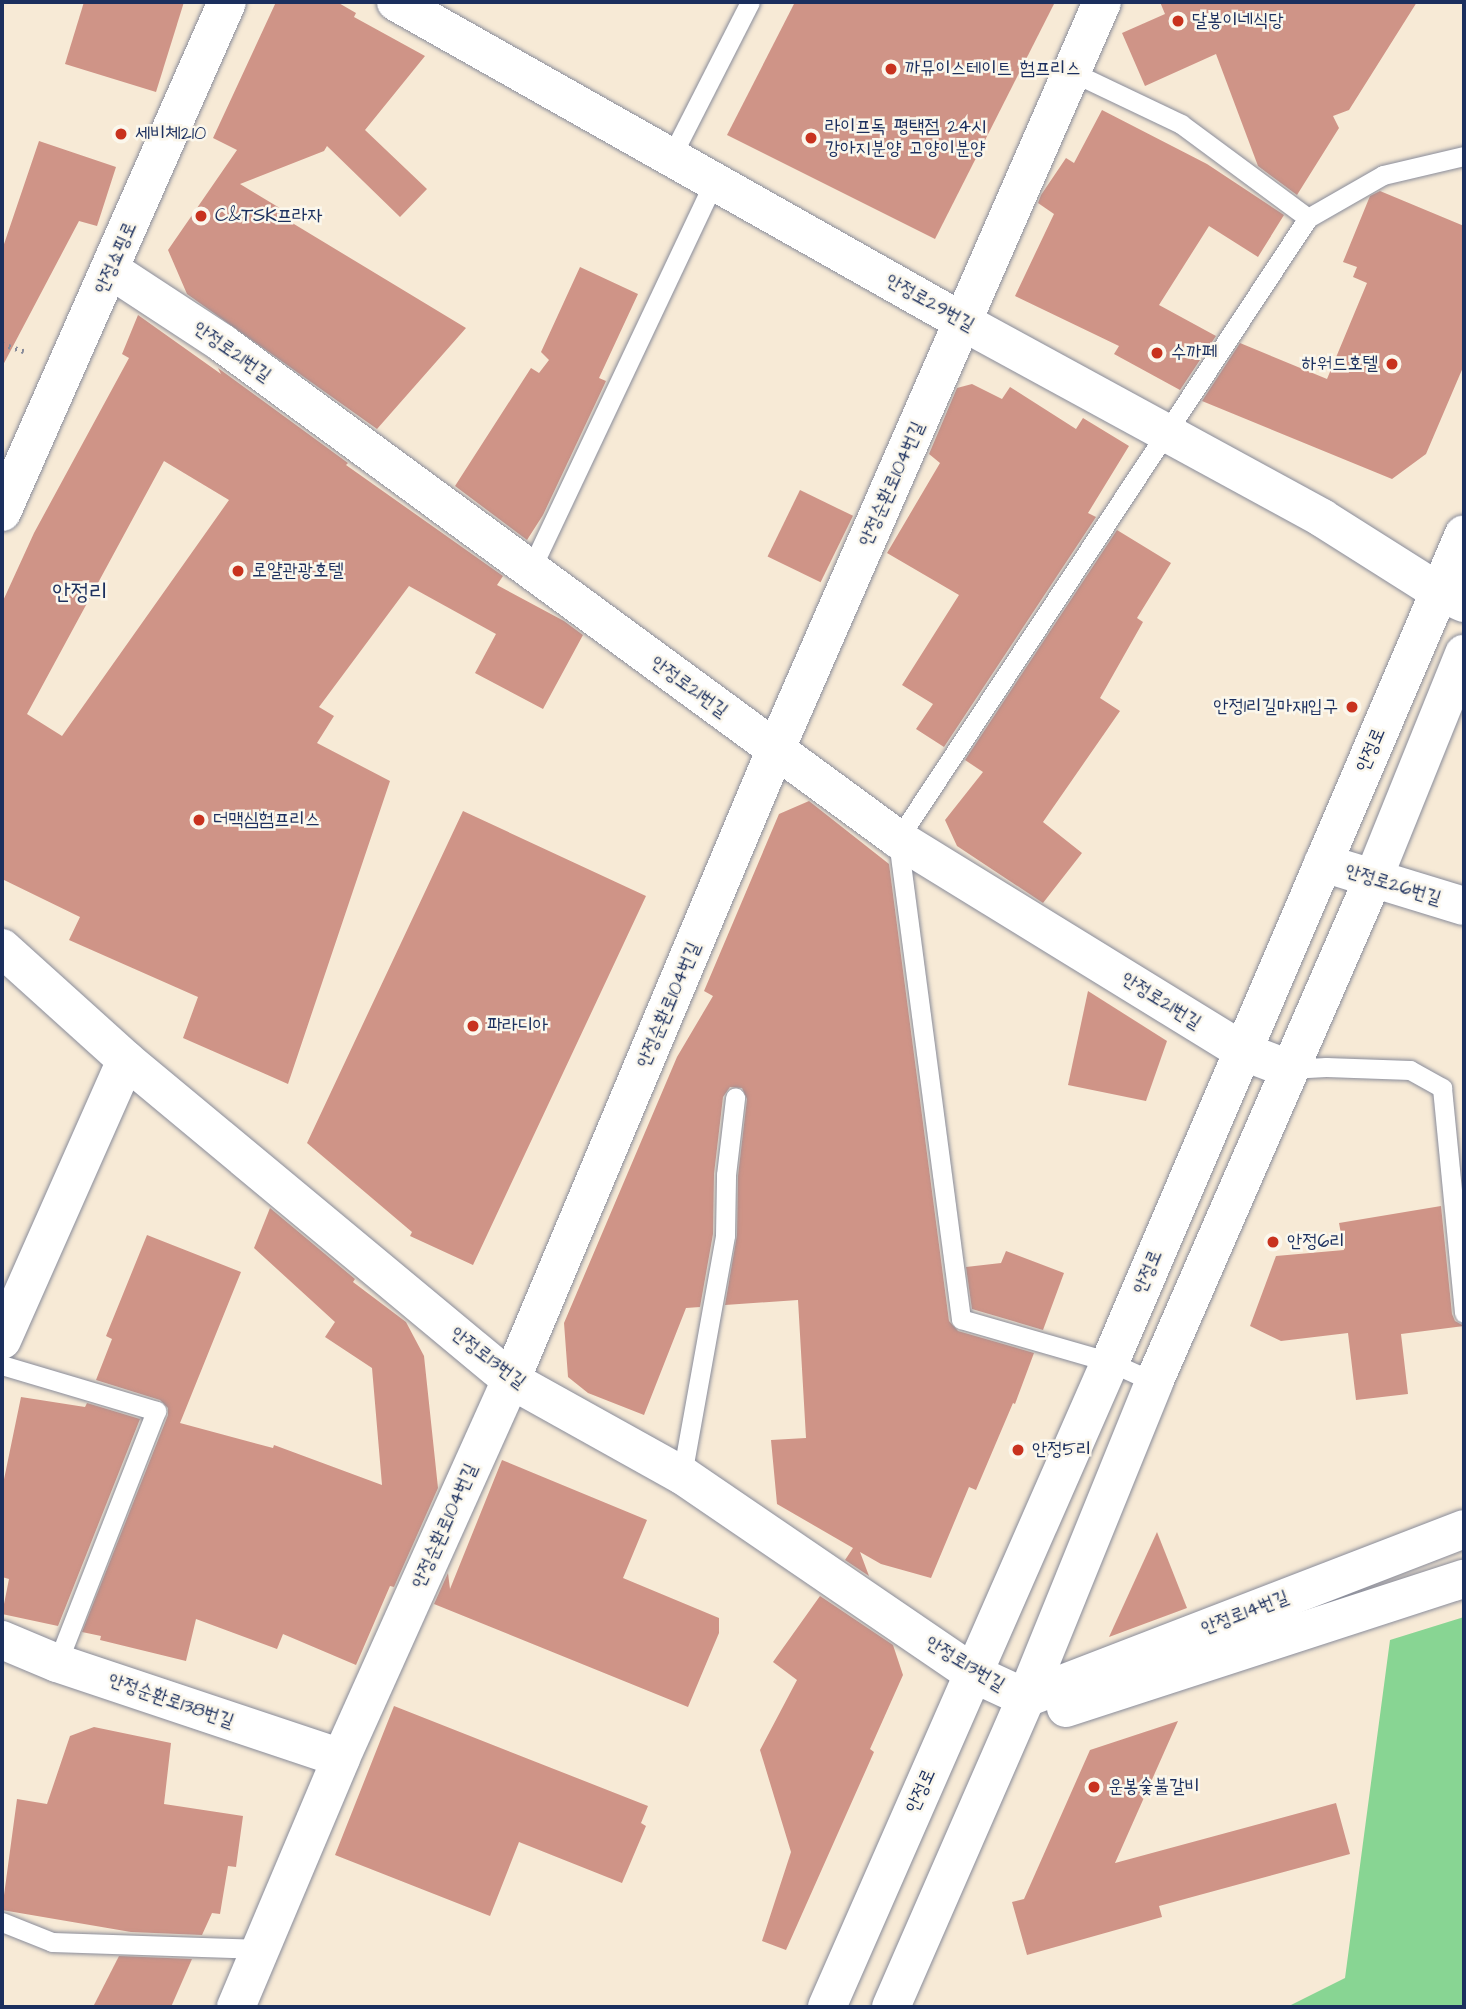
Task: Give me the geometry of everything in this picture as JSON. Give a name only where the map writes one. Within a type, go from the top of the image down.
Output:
[{"type":"street","name":"안정쇼핑로","points":[[2,512],[227,2]]},
{"type":"street","name":"안정로29번길","points":[[396,2],[963,322],[1322,518],[1452,597]]},
{"type":"street","name":"안정순환로104번길","points":[[236,2007],[341,1758],[511,1380],[775,751],[1102,2]]},
{"type":"street","name":"안정로21번길","points":[[111,270],[222,343],[898,839],[1242,1051],[1289,1069]]},
{"type":"street","name":"안정로","points":[[827,2007],[1110,1363],[1323,863],[1452,597],[1464,534]]},
{"type":"street","points":[[891,2007],[1020,1712],[1154,1382],[1373,879],[1464,654]]},
{"type":"street","name":"안정로26번길","points":[[1323,863],[1464,906]]},
{"type":"street","name":"안정로13번길","points":[[2,948],[126,1060],[511,1380],[682,1475],[972,1673],[1020,1712]]},
{"type":"street","points":[[2,1340],[126,1060]]},
{"type":"street","name":"안정로14번길","points":[[1020,1712],[1464,1529]]},
{"type":"street","points":[[1020,1712],[1464,1579]]},
{"type":"street","name":"안정순환로138번길","points":[[2,1640],[57,1662],[341,1758]]},
{"type":"lane","points":[[671,157],[750,2]]},
{"type":"lane","points":[[1072,72],[1181,124],[1308,218]]},
{"type":"lane","points":[[1154,1382],[1110,1363],[961,1319],[898,839],[1308,218],[1383,176],[1464,156]]},
{"type":"lane","points":[[530,571],[714,182]]},
{"type":"lane","points":[[1289,1069],[1410,1069],[1442,1088],[1464,1313]]},
{"type":"lane","points":[[682,1475],[725,1235],[726,1175],[735,1098]]},
{"type":"lane","points":[[2,1365],[156,1411],[57,1662]]},
{"type":"lane","points":[[2,1922],[52,1942],[262,1949]]},
{"type":"green space","points":[[1464,1617],[1464,2007],[1287,2007],[1345,1978],[1390,1640]]},
{"type":"building","points":[[84,2],[184,2],[156,92],[65,64]]},
{"type":"building","points":[[276,2],[337,2],[356,13],[354,17],[425,56],[365,130],[427,189],[400,217],[327,146],[324,151],[240,184],[288,213],[284,218],[466,328],[377,429],[187,294],[168,250],[237,150],[213,138]]},
{"type":"building","name":"까뮤이스테이트 험프리스","points":[[795,2],[1055,2],[935,239],[727,135]]},
{"type":"building","points":[[1160,2],[1417,2],[1349,110],[1333,116],[1339,128],[1297,195],[1258,166],[1216,54],[1145,86],[1122,33],[1165,14]]},
{"type":"building","points":[[1102,110],[1207,164],[1284,215],[1258,257],[1209,226],[1159,305],[1216,336],[1180,390],[1114,354],[1119,346],[1015,296],[1054,214],[1038,203],[1041,195],[1066,158],[1074,163]]},
{"type":"building","points":[[39,141],[116,167],[97,226],[79,221],[2,367],[2,250]]},
{"type":"building","points":[[1380,191],[1464,226],[1464,365],[1426,454],[1392,479],[1202,401],[1240,343],[1327,379],[1367,283],[1353,277],[1357,267],[1343,262],[1370,196]]},
{"type":"building","points":[[580,267],[638,294],[599,378],[606,381],[543,515],[527,540],[455,486],[531,368],[539,373],[549,360],[541,352]]},
{"type":"building","points":[[138,315],[221,374],[218,368],[348,463],[346,465],[503,576],[497,585],[564,621],[583,635],[543,709],[475,673],[496,634],[409,586],[319,707],[334,716],[317,743],[390,781],[288,1084],[183,1038],[198,997],[69,940],[80,917],[2,879],[2,603],[34,533],[129,358],[122,354]],"holes":[[[164,461],[229,500],[62,736],[27,714]]]},
{"type":"building","points":[[972,384],[1002,399],[1010,387],[1076,429],[1083,418],[1129,446],[1088,513],[1096,517],[944,747],[916,729],[933,704],[902,685],[959,595],[887,553],[940,463],[929,454],[957,388]]},
{"type":"building","points":[[800,490],[853,516],[821,582],[768,557]]},
{"type":"building","points":[[1117,530],[1171,563],[1137,618],[1143,622],[1100,698],[1120,711],[1043,822],[1082,853],[1043,903],[957,846],[945,820],[983,772],[965,760]]},
{"type":"building","points":[[809,801],[889,864],[949,1321],[958,1331],[1034,1353],[1015,1404],[1013,1403],[976,1490],[969,1487],[931,1578],[881,1564],[860,1552],[869,1576],[845,1560],[853,1548],[777,1504],[771,1440],[806,1438],[798,1300],[725,1305],[737,1235],[738,1176],[747,1099],[742,1088],[730,1087],[723,1097],[714,1174],[713,1234],[700,1307],[686,1308],[644,1415],[588,1393],[568,1377],[564,1323],[677,1057],[713,996],[704,991],[779,814]]},
{"type":"building","name":"파라디아","points":[[463,811],[646,896],[473,1265],[410,1236],[412,1232],[307,1143]]},
{"type":"building","points":[[1088,991],[1167,1041],[1146,1101],[1068,1085]]},
{"type":"building","points":[[1441,1206],[1452,1314],[1455,1321],[1464,1326],[1401,1334],[1408,1394],[1356,1400],[1348,1333],[1281,1341],[1250,1326],[1276,1256],[1344,1250],[1339,1223]]},
{"type":"building","points":[[270,1208],[355,1279],[353,1282],[406,1322],[424,1356],[438,1488],[394,1587],[390,1586],[356,1665],[283,1634],[277,1649],[196,1619],[186,1661],[100,1640],[101,1636],[82,1632],[168,1415],[168,1408],[160,1400],[96,1380],[112,1339],[106,1336],[147,1235],[241,1272],[180,1423],[273,1448],[274,1445],[382,1485],[372,1368],[325,1337],[335,1322],[254,1248]]},
{"type":"building","points":[[1006,1251],[1064,1273],[1043,1330],[972,1309],[966,1267],[1001,1263]]},
{"type":"building","points":[[21,1397],[85,1407],[87,1403],[140,1419],[58,1626],[2,1614],[9,1579],[2,1577],[2,1489]]},
{"type":"building","points":[[502,1460],[647,1520],[623,1578],[719,1618],[719,1633],[688,1707],[434,1604],[448,1573],[450,1589]]},
{"type":"building","points":[[1157,1532],[1187,1608],[1109,1637]]},
{"type":"building","points":[[820,1596],[893,1645],[903,1675],[870,1749],[874,1752],[786,1950],[762,1941],[791,1852],[760,1750],[797,1680],[773,1662]]},
{"type":"building","points":[[394,1706],[648,1806],[641,1823],[646,1826],[622,1883],[519,1842],[490,1916],[335,1855]]},
{"type":"building","points":[[1178,1721],[1115,1863],[1336,1803],[1350,1854],[1159,1906],[1162,1917],[1027,1955],[1012,1902],[1024,1899],[1090,1750]]},
{"type":"building","points":[[94,1727],[171,1743],[164,1804],[243,1816],[236,1867],[228,1866],[220,1914],[212,1913],[202,1935],[131,1932],[2,1910],[17,1799],[47,1804],[70,1736]]},
{"type":"building","points":[[119,1956],[192,1959],[171,2007],[93,2007]]},
{"type":"place","name":"달봉이네식당","points":[[1178,21]]},
{"type":"place","name":"까뮤이스테이트 험프리스","points":[[891,69]]},
{"type":"place","name":"세비체210","points":[[121,134]]},
{"type":"place","name":"라이프독 평택점 24시 강아지분양 고양이분양","points":[[811,138]]},
{"type":"place","name":"C&TSK프라자","points":[[201,216]]},
{"type":"place","name":"수까페","points":[[1157,353]]},
{"type":"place","name":"하워드호텔","points":[[1392,364]]},
{"type":"place","name":"로얄관광호텔","points":[[238,571]]},
{"type":"place","name":"안정1리길마재입구","points":[[1352,707]]},
{"type":"place","name":"더맥심험프리스","points":[[199,820]]},
{"type":"place","name":"파라디아","points":[[473,1026]]},
{"type":"place","name":"안정6리","points":[[1273,1242]]},
{"type":"place","name":"안정5리","points":[[1018,1450]]},
{"type":"place","name":"운봉숯불갈비","points":[[1094,1787]]},
{"type":"district","name":"안정리","points":[[80,592]]}]
